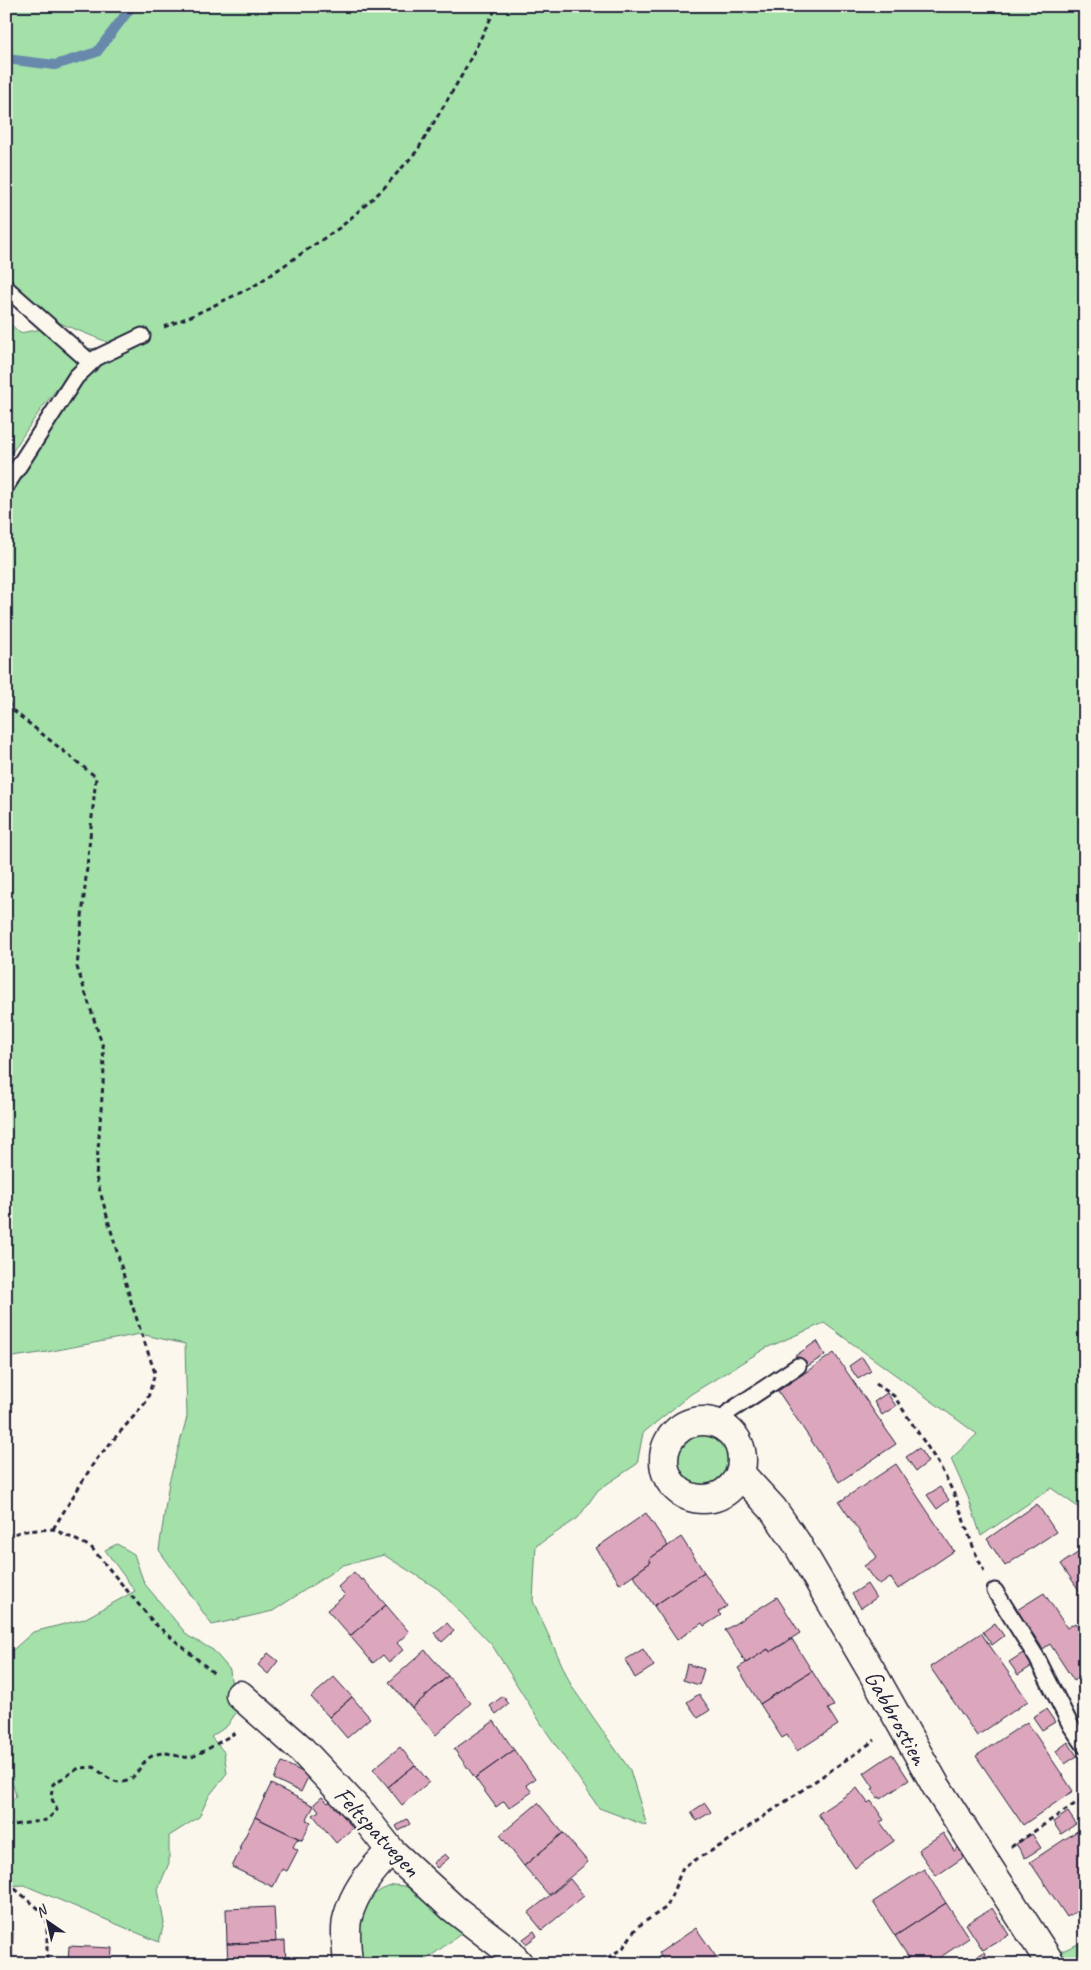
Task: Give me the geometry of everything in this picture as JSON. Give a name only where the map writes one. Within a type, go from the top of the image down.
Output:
[{"type":"street","points":[[702,1420],[720,1424],[735,1436],[742,1457],[740,1473],[730,1489],[715,1498],[692,1498],[673,1487],[664,1470],[664,1453],[670,1437],[682,1426],[702,1420]]},
{"type":"street","name":"Gabbrostien","points":[[740,1473],[773,1509],[796,1542],[936,1786],[1051,1964]]},
{"type":"street","name":"Feltspatvegen","points":[[240,1695],[299,1747],[362,1814],[391,1851],[454,1908],[506,1949],[519,1964]]},
{"type":"street","points":[[348,1964],[347,1917],[360,1889],[373,1869],[391,1851]]},
{"type":"lane","points":[[6,288],[90,362]]},
{"type":"lane","points":[[6,486],[76,377],[90,362],[142,336]]},
{"type":"lane","points":[[720,1424],[730,1411],[798,1366]]},
{"type":"lane","points":[[994,1591],[1037,1658],[1071,1726],[1085,1746]]},
{"type":"path","points":[[142,336],[194,315],[254,286],[342,226],[382,190],[417,151],[462,75],[497,6]]},
{"type":"path","points":[[6,694],[11,709],[96,777],[77,967],[103,1047],[104,1070],[96,1177],[132,1305],[155,1374],[147,1401],[95,1461],[53,1529]]},
{"type":"path","points":[[876,1384],[894,1396],[940,1466],[955,1496],[975,1552],[994,1591]]},
{"type":"path","points":[[6,1536],[24,1531],[53,1529],[91,1547],[154,1624],[240,1695]]},
{"type":"path","points":[[6,1826],[46,1820],[57,1810],[51,1798],[53,1784],[80,1768],[94,1767],[113,1782],[126,1782],[136,1775],[140,1765],[153,1756],[169,1752],[182,1757],[194,1757],[266,1717]]},
{"type":"path","points":[[592,1964],[604,1960],[623,1948],[637,1927],[666,1907],[683,1867],[725,1843],[900,1723]]},
{"type":"path","points":[[987,1866],[1085,1797]]},
{"type":"path","points":[[6,1892],[15,1889],[44,1914],[47,1922],[47,1964]]},
{"type":"green space","points":[[6,6],[1085,6],[1085,1512],[1051,1488],[981,1536],[968,1497],[951,1459],[977,1434],[824,1323],[766,1348],[691,1394],[643,1433],[637,1464],[598,1490],[578,1518],[536,1546],[533,1601],[572,1687],[630,1770],[647,1826],[599,1808],[544,1728],[492,1645],[438,1589],[384,1555],[343,1565],[273,1611],[212,1625],[159,1550],[169,1482],[187,1417],[185,1344],[140,1334],[6,1358],[6,504],[41,445],[107,342],[62,324],[42,312],[6,277]]},
{"type":"green space","points":[[6,320],[20,333],[42,329],[82,348],[99,349],[85,359],[60,386],[36,416],[6,462]]},
{"type":"green space","points":[[696,1432],[708,1432],[718,1436],[726,1444],[730,1460],[726,1476],[718,1484],[708,1488],[696,1488],[686,1484],[678,1476],[674,1466],[674,1454],[678,1444],[686,1436]]},
{"type":"green space","points":[[117,1544],[134,1554],[144,1583],[188,1636],[213,1650],[230,1670],[233,1699],[238,1710],[227,1726],[211,1737],[224,1752],[227,1773],[209,1796],[199,1817],[169,1836],[169,1863],[158,1889],[164,1923],[159,1942],[24,1885],[6,1886],[6,1805],[16,1796],[12,1782],[6,1784],[6,1656],[33,1632],[84,1619],[135,1591],[105,1550]]},
{"type":"green space","points":[[394,1885],[405,1886],[416,1893],[462,1933],[420,1964],[362,1964],[360,1927],[365,1906],[371,1897],[380,1890]]},
{"type":"green space","points":[[1085,1941],[1085,1964],[1059,1964],[1053,1955]]},
{"type":"building","points":[[817,1341],[825,1355],[803,1369],[795,1356]]},
{"type":"building","points":[[834,1353],[896,1444],[839,1482],[778,1391]]},
{"type":"building","points":[[862,1357],[871,1371],[858,1379],[849,1366]]},
{"type":"building","points":[[887,1393],[896,1406],[882,1415],[874,1402]]},
{"type":"building","points":[[919,1448],[928,1462],[916,1471],[906,1457]]},
{"type":"building","points":[[896,1464],[954,1551],[898,1589],[890,1577],[880,1584],[875,1581],[864,1566],[877,1557],[839,1502]]},
{"type":"building","points":[[940,1487],[949,1500],[937,1509],[927,1495]]},
{"type":"building","points":[[1037,1504],[1056,1532],[1005,1566],[987,1539]]},
{"type":"building","points":[[646,1513],[668,1546],[649,1559],[651,1562],[620,1584],[596,1548]]},
{"type":"building","points":[[681,1537],[704,1572],[654,1606],[633,1575],[651,1562],[649,1559]]},
{"type":"building","points":[[1085,1548],[1085,1599],[1061,1564]]},
{"type":"building","points":[[354,1572],[361,1580],[363,1579],[386,1605],[350,1636],[327,1610],[345,1595],[338,1587]]},
{"type":"building","points":[[704,1572],[727,1606],[718,1612],[721,1615],[704,1626],[702,1623],[677,1640],[654,1606]]},
{"type":"building","points":[[867,1584],[876,1598],[861,1608],[852,1594]]},
{"type":"building","points":[[1044,1593],[1067,1628],[1075,1623],[1085,1637],[1085,1673],[1074,1681],[1050,1644],[1043,1649],[1017,1610]]},
{"type":"building","points":[[777,1597],[800,1633],[770,1652],[768,1649],[746,1663],[725,1630]]},
{"type":"building","points":[[386,1605],[409,1632],[397,1643],[403,1650],[389,1662],[383,1655],[373,1663],[350,1636]]},
{"type":"building","points":[[447,1623],[454,1631],[442,1642],[434,1633]]},
{"type":"building","points":[[995,1623],[1004,1636],[992,1645],[983,1632]]},
{"type":"building","points":[[981,1633],[1028,1701],[977,1736],[930,1667]]},
{"type":"building","points":[[792,1639],[812,1671],[760,1704],[738,1668],[768,1649],[770,1652]]},
{"type":"building","points":[[643,1649],[654,1666],[635,1678],[625,1660]]},
{"type":"building","points":[[425,1650],[448,1676],[412,1708],[389,1682]]},
{"type":"building","points":[[268,1653],[278,1661],[268,1674],[258,1665]]},
{"type":"building","points":[[1023,1653],[1032,1666],[1018,1675],[1009,1662]]},
{"type":"building","points":[[687,1664],[704,1669],[699,1685],[683,1680]]},
{"type":"building","points":[[812,1671],[834,1706],[828,1709],[838,1725],[797,1751],[787,1735],[782,1738],[760,1704]]},
{"type":"building","points":[[448,1676],[471,1703],[436,1735],[412,1708]]},
{"type":"building","points":[[334,1677],[352,1697],[329,1717],[311,1697]]},
{"type":"building","points":[[699,1694],[710,1710],[698,1718],[687,1702]]},
{"type":"building","points":[[503,1696],[509,1704],[496,1714],[490,1706]]},
{"type":"building","points":[[352,1697],[370,1718],[347,1738],[329,1717]]},
{"type":"building","points":[[1046,1709],[1055,1722],[1042,1730],[1033,1717]]},
{"type":"building","points":[[494,1721],[514,1750],[475,1778],[454,1749]]},
{"type":"building","points":[[1027,1722],[1073,1791],[1023,1825],[976,1756]]},
{"type":"building","points":[[1068,1742],[1077,1756],[1065,1764],[1056,1751]]},
{"type":"building","points":[[400,1747],[415,1765],[388,1787],[373,1769]]},
{"type":"building","points":[[514,1750],[535,1779],[526,1785],[532,1792],[509,1808],[504,1801],[496,1807],[475,1778]]},
{"type":"building","points":[[892,1754],[909,1780],[881,1799],[880,1797],[878,1798],[872,1789],[874,1788],[864,1773]]},
{"type":"building","points":[[282,1762],[309,1775],[301,1792],[274,1779]]},
{"type":"building","points":[[415,1765],[429,1782],[402,1805],[388,1787]]},
{"type":"building","points":[[271,1784],[314,1806],[306,1820],[311,1822],[302,1840],[255,1817]]},
{"type":"building","points":[[857,1788],[868,1803],[871,1801],[884,1820],[880,1822],[894,1841],[855,1868],[818,1814]]},
{"type":"building","points":[[322,1797],[328,1803],[331,1801],[353,1828],[336,1843],[313,1815],[319,1811],[314,1804]]},
{"type":"building","points":[[538,1803],[563,1833],[524,1866],[500,1835]]},
{"type":"building","points":[[705,1803],[711,1812],[696,1821],[691,1812]]},
{"type":"building","points":[[1068,1812],[1076,1824],[1061,1834],[1053,1822]]},
{"type":"building","points":[[255,1817],[302,1840],[297,1839],[293,1847],[298,1850],[287,1871],[282,1869],[273,1887],[232,1867],[241,1848],[239,1848]]},
{"type":"building","points":[[407,1819],[410,1824],[399,1831],[396,1826]]},
{"type":"building","points":[[1085,1826],[1085,1906],[1067,1917],[1030,1862]]},
{"type":"building","points":[[563,1833],[588,1862],[549,1895],[524,1866]]},
{"type":"building","points":[[943,1833],[954,1851],[958,1848],[964,1857],[936,1876],[918,1850]]},
{"type":"building","points":[[1032,1834],[1041,1848],[1025,1858],[1016,1844]]},
{"type":"building","points":[[445,1854],[449,1858],[437,1868],[433,1863]]},
{"type":"building","points":[[924,1869],[946,1903],[895,1936],[873,1902]]},
{"type":"building","points":[[570,1879],[584,1896],[542,1930],[528,1913]]},
{"type":"building","points":[[946,1903],[969,1938],[930,1964],[913,1964],[895,1936]]},
{"type":"building","points":[[274,1907],[276,1942],[227,1944],[226,1909]]},
{"type":"building","points":[[992,1908],[1009,1935],[983,1950],[966,1924]]},
{"type":"building","points":[[696,1928],[721,1964],[666,1964],[659,1953]]},
{"type":"building","points":[[534,1931],[537,1936],[526,1944],[523,1939]]},
{"type":"building","points":[[6,1932],[13,1932],[12,1963],[6,1963]]},
{"type":"building","points":[[285,1941],[286,1964],[228,1964],[227,1944]]},
{"type":"building","points":[[69,1946],[112,1948],[111,1964],[68,1964]]},
{"type":"building","points":[[984,1952],[991,1964],[966,1964]]},
{"type":"waterway","points":[[6,59],[55,65],[97,52],[132,6]]}]
